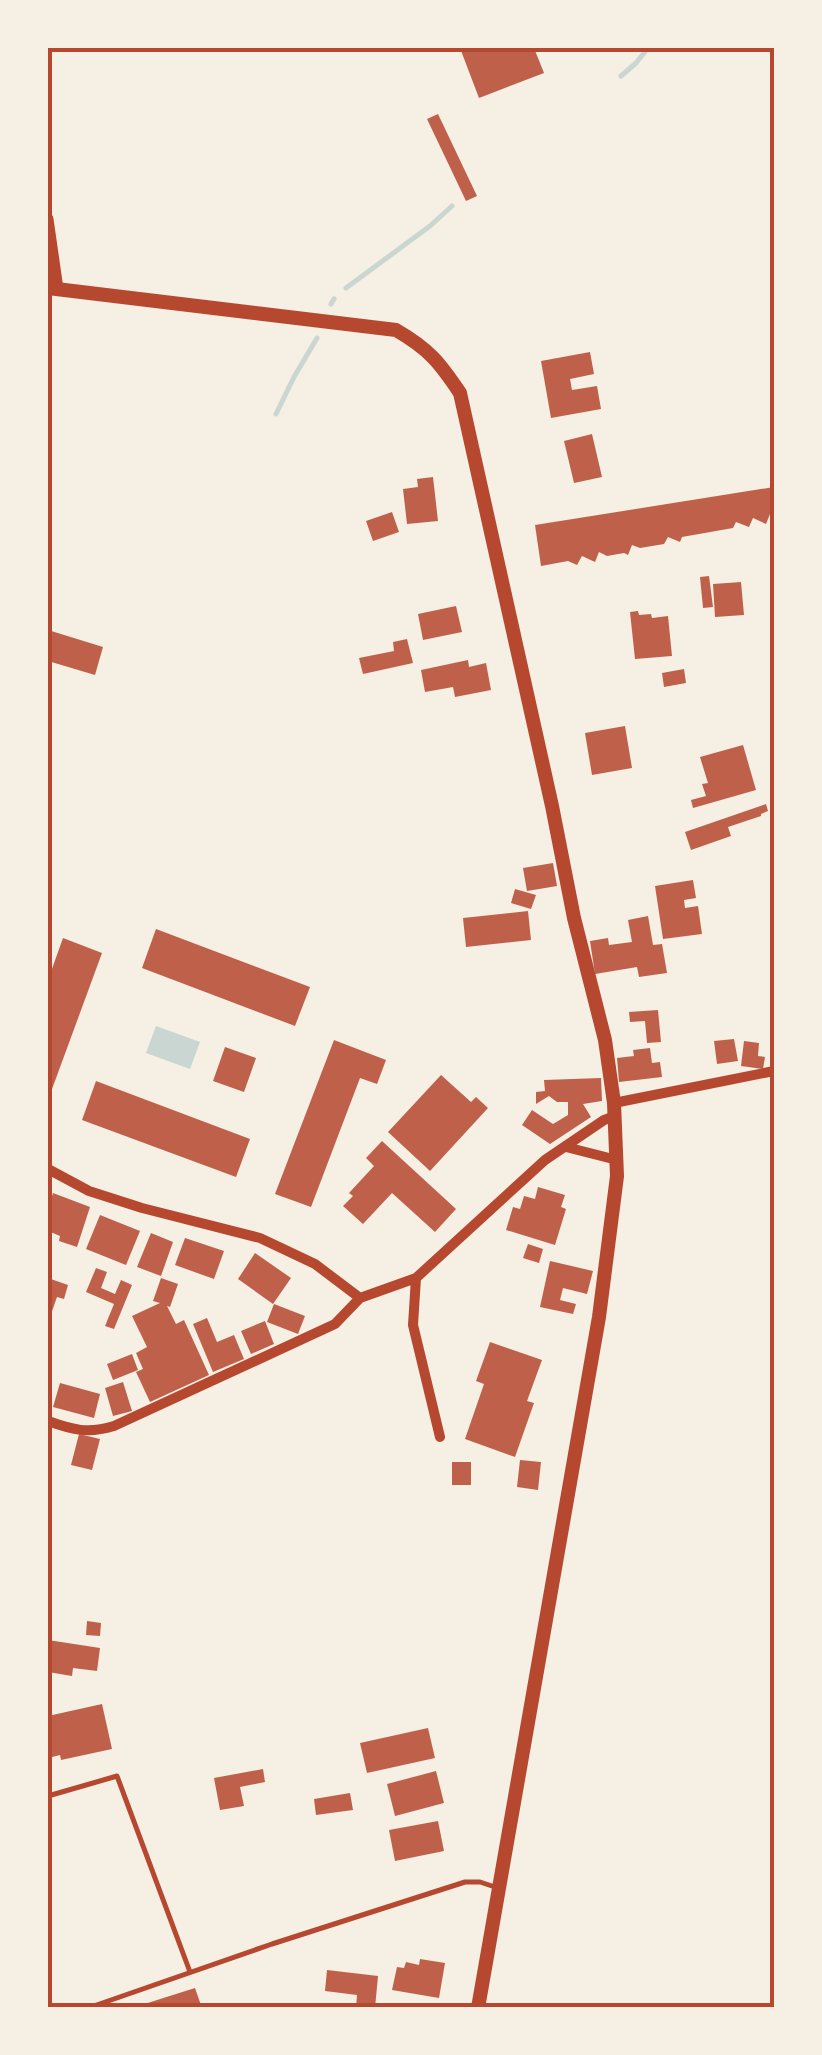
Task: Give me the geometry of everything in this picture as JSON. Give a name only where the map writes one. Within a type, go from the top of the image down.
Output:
[{"type":"main road","points":[[53,289],[396,330],[422,345],[444,369],[460,394],[467,421],[574,918],[606,1040],[617,1160],[599,1317],[478,2008]]},
{"type":"street","points":[[48,219],[53,289]]},
{"type":"street","points":[[48,1421],[70,1430],[98,1431],[114,1426],[335,1324],[360,1298],[416,1278],[544,1160],[615,1110],[774,1071]]},
{"type":"street","points":[[566,1147],[617,1160]]},
{"type":"street","points":[[48,1170],[89,1191],[142,1208],[260,1238],[315,1264],[360,1298]]},
{"type":"street","points":[[416,1278],[413,1326],[440,1437]]},
{"type":"lane","points":[[48,1796],[117,1776],[190,1972]]},
{"type":"lane","points":[[88,2008],[465,1882],[498,1888]]},
{"type":"shaded area","points":[[156,1026],[200,1042],[190,1069],[146,1053]]},
{"type":"building","points":[[460,48],[534,48],[544,73],[479,98]]},
{"type":"building","points":[[438,114],[477,196],[466,201],[427,119]]},
{"type":"building","points":[[590,352],[594,374],[570,379],[572,390],[597,386],[601,409],[551,418],[541,361]]},
{"type":"building","points":[[592,434],[602,477],[574,483],[564,441]]},
{"type":"building","points":[[433,477],[438,521],[407,524],[403,489],[418,487],[417,479]]},
{"type":"building","points":[[774,487],[774,516],[770,514],[766,524],[753,518],[749,527],[736,522],[733,528],[682,537],[680,542],[668,537],[664,544],[640,548],[632,545],[628,555],[607,556],[599,552],[595,562],[582,556],[577,565],[568,561],[541,566],[535,525]]},
{"type":"building","points":[[392,512],[399,532],[373,541],[366,521]]},
{"type":"building","points":[[709,576],[713,607],[703,608],[700,577]]},
{"type":"building","points":[[741,582],[744,615],[715,617],[713,584]]},
{"type":"building","points":[[456,606],[462,632],[423,640],[418,614]]},
{"type":"building","points":[[638,611],[639,615],[651,614],[652,618],[668,616],[672,656],[635,659],[630,612]]},
{"type":"building","points":[[48,630],[103,647],[95,675],[48,661]]},
{"type":"building","points":[[407,639],[413,663],[363,674],[359,658],[394,651],[393,642]]},
{"type":"building","points":[[468,660],[469,667],[486,663],[491,690],[455,697],[453,687],[425,692],[421,670]]},
{"type":"building","points":[[684,669],[686,683],[664,687],[662,673]]},
{"type":"building","points":[[625,726],[632,768],[592,775],[585,733]]},
{"type":"building","points":[[743,745],[756,790],[693,808],[691,800],[706,796],[702,784],[708,783],[700,757]]},
{"type":"building","points":[[766,804],[768,811],[761,816],[728,827],[731,836],[691,850],[685,832]]},
{"type":"building","points":[[553,863],[557,886],[527,891],[523,868]]},
{"type":"building","points":[[693,880],[696,898],[684,900],[685,908],[698,906],[702,934],[663,939],[655,886]]},
{"type":"building","points":[[515,889],[536,895],[531,909],[511,903]]},
{"type":"building","points":[[528,911],[531,940],[466,947],[463,918]]},
{"type":"building","points":[[648,916],[653,945],[662,944],[667,973],[639,977],[637,967],[595,974],[590,941],[608,938],[609,945],[632,942],[628,920]]},
{"type":"building","points":[[156,929],[310,987],[295,1026],[142,968]]},
{"type":"building","points":[[63,938],[102,953],[48,1100],[48,980]]},
{"type":"building","points":[[658,1010],[661,1042],[647,1043],[645,1021],[630,1022],[629,1012]]},
{"type":"building","points":[[734,1039],[738,1061],[717,1064],[714,1041]]},
{"type":"building","points":[[334,1040],[386,1060],[377,1084],[360,1078],[311,1207],[275,1194]]},
{"type":"building","points":[[744,1041],[759,1043],[758,1056],[765,1057],[763,1069],[741,1066]]},
{"type":"building","points":[[225,1047],[256,1058],[244,1092],[213,1081]]},
{"type":"building","points":[[650,1048],[652,1063],[660,1062],[662,1077],[619,1082],[617,1058],[634,1056],[633,1050]]},
{"type":"building","points":[[441,1075],[471,1102],[476,1097],[488,1108],[430,1171],[388,1132]]},
{"type":"building","points":[[601,1078],[602,1101],[583,1104],[591,1117],[550,1144],[522,1125],[532,1110],[553,1124],[568,1115],[568,1102],[557,1102],[549,1096],[536,1104],[536,1092],[545,1091],[544,1080]]},
{"type":"building","points":[[96,1081],[250,1139],[236,1177],[82,1120]]},
{"type":"building","points":[[382,1141],[456,1209],[435,1232],[392,1193],[363,1224],[343,1206],[353,1196],[349,1193],[374,1166],[366,1158]]},
{"type":"building","points":[[538,1187],[565,1195],[561,1207],[566,1209],[555,1245],[506,1230],[513,1207],[520,1209],[524,1196],[535,1199]]},
{"type":"building","points":[[53,1193],[90,1207],[77,1247],[59,1241],[60,1236],[48,1231]]},
{"type":"building","points":[[100,1215],[140,1231],[126,1265],[86,1249]]},
{"type":"building","points":[[151,1233],[173,1242],[161,1276],[137,1267]]},
{"type":"building","points":[[185,1238],[224,1251],[214,1279],[175,1265]]},
{"type":"building","points":[[528,1244],[543,1249],[539,1263],[523,1258]]},
{"type":"building","points":[[255,1253],[291,1278],[273,1304],[238,1279]]},
{"type":"building","points":[[550,1261],[593,1271],[587,1294],[563,1288],[560,1300],[576,1304],[573,1314],[540,1307]]},
{"type":"building","points":[[96,1268],[107,1272],[101,1288],[115,1294],[121,1280],[132,1285],[114,1329],[105,1326],[114,1304],[86,1292]]},
{"type":"building","points":[[48,1278],[68,1285],[64,1299],[57,1297],[51,1314],[48,1313]]},
{"type":"building","points":[[161,1278],[178,1284],[170,1307],[167,1306],[176,1324],[184,1320],[209,1375],[150,1402],[136,1372],[143,1369],[136,1353],[147,1347],[132,1316],[160,1303],[153,1301]]},
{"type":"building","points":[[274,1304],[305,1316],[298,1334],[267,1322]]},
{"type":"building","points":[[207,1318],[217,1342],[234,1335],[244,1359],[213,1372],[193,1324]]},
{"type":"building","points":[[265,1321],[274,1344],[251,1354],[241,1331]]},
{"type":"building","points":[[490,1342],[542,1360],[527,1401],[534,1403],[515,1457],[465,1439],[484,1384],[476,1381]]},
{"type":"building","points":[[132,1354],[138,1370],[113,1380],[107,1364]]},
{"type":"building","points":[[123,1382],[132,1411],[113,1416],[105,1388]]},
{"type":"building","points":[[60,1383],[100,1394],[94,1418],[53,1407]]},
{"type":"building","points":[[79,1434],[100,1439],[92,1470],[71,1465]]},
{"type":"building","points":[[520,1460],[541,1462],[538,1490],[517,1487]]},
{"type":"building","points":[[452,1462],[471,1462],[471,1485],[452,1485]]},
{"type":"building","points":[[87,1621],[101,1623],[100,1636],[86,1635]]},
{"type":"building","points":[[48,1640],[100,1648],[97,1671],[73,1668],[72,1676],[48,1672]]},
{"type":"building","points":[[102,1704],[112,1749],[61,1760],[60,1755],[48,1758],[48,1716]]},
{"type":"building","points":[[428,1728],[435,1758],[367,1773],[360,1743]]},
{"type":"building","points":[[263,1769],[265,1782],[240,1787],[244,1806],[220,1810],[214,1778]]},
{"type":"building","points":[[436,1771],[444,1803],[395,1816],[387,1784]]},
{"type":"building","points":[[350,1793],[353,1810],[316,1815],[314,1799]]},
{"type":"building","points":[[438,1821],[444,1851],[395,1861],[389,1830]]},
{"type":"building","points":[[420,1959],[445,1963],[439,1998],[392,1990],[397,1967],[404,1968],[406,1962],[419,1965]]},
{"type":"building","points":[[327,1970],[378,1976],[375,2008],[356,2008],[357,1995],[325,1991]]},
{"type":"building","points":[[195,1988],[202,2008],[135,2008],[135,2007]]},
{"type":"waterway","points":[[621,76],[648,48]]},
{"type":"waterway","points":[[346,288],[452,206]]},
{"type":"waterway","points":[[331,304],[334,299]]},
{"type":"waterway","points":[[276,414],[317,338]]}]
